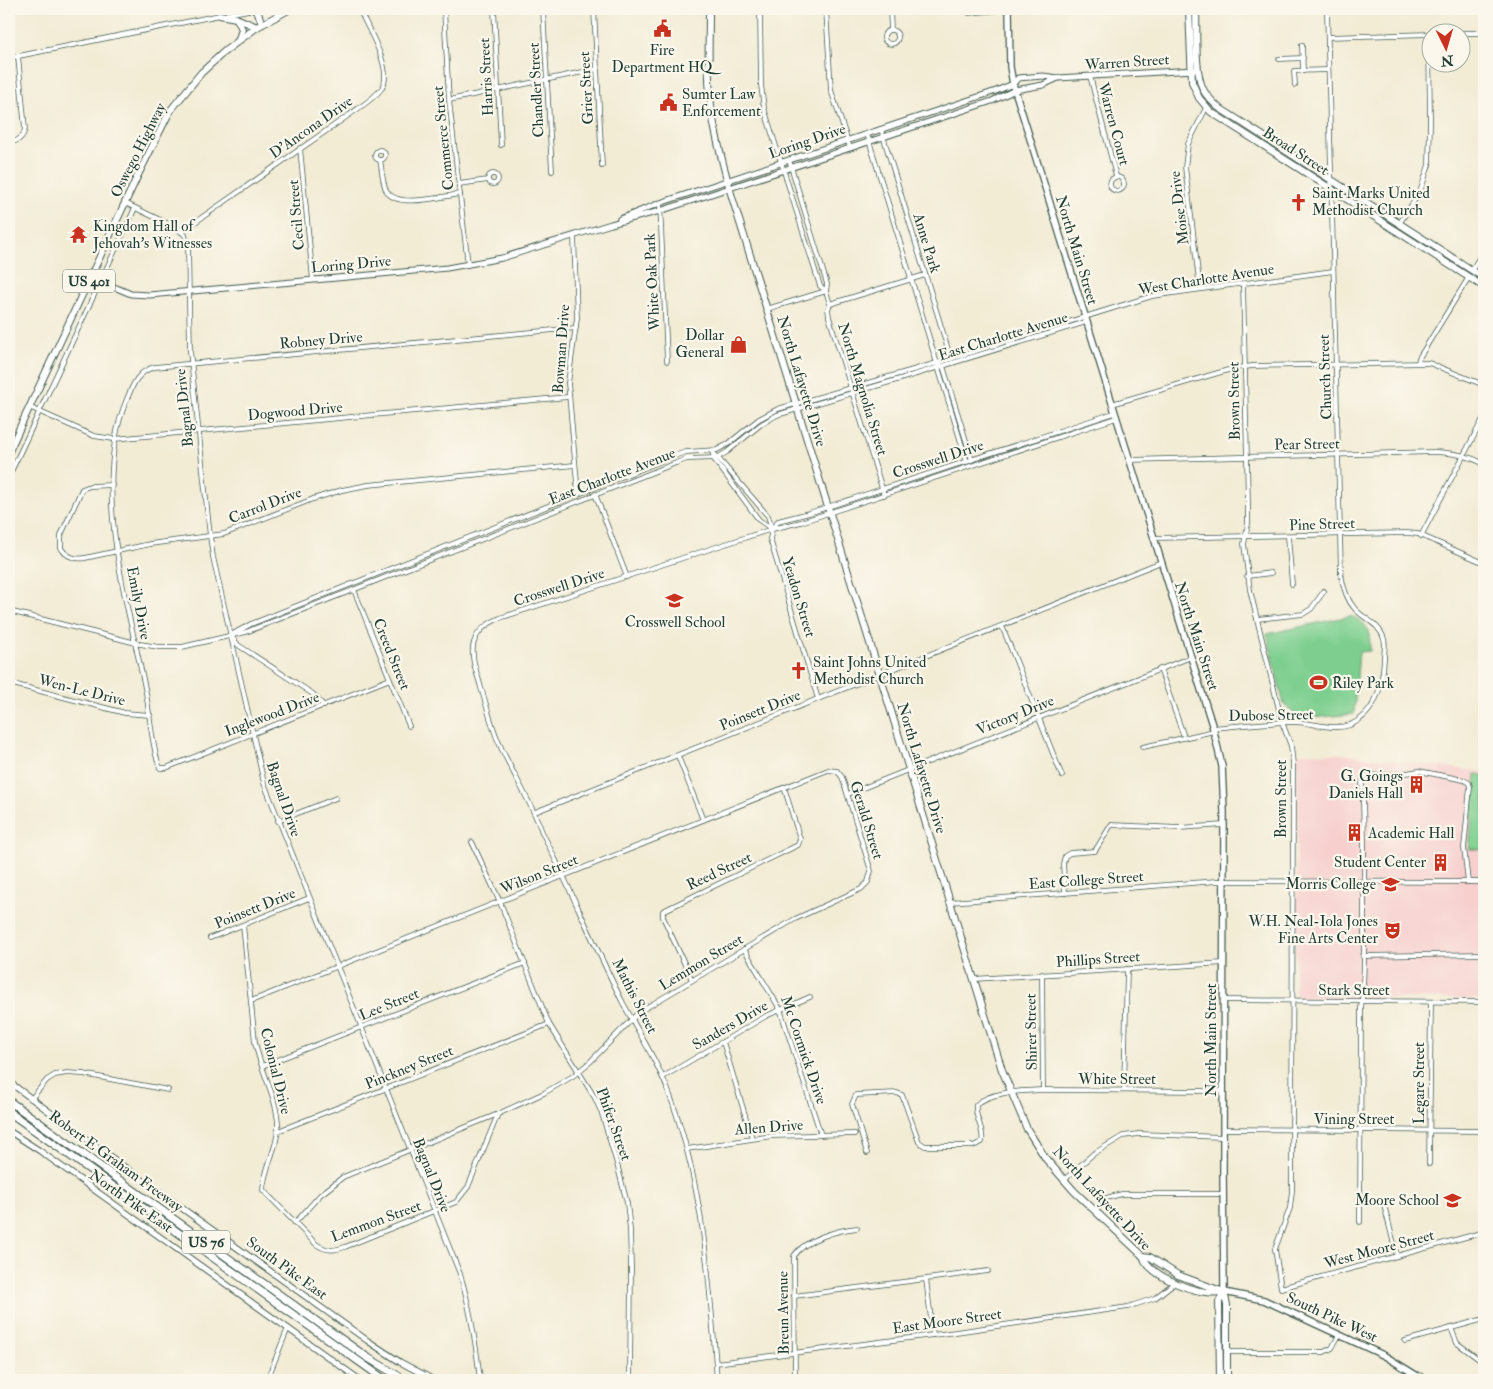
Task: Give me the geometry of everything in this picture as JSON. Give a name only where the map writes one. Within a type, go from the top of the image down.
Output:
[{"type":"highway","name":"Robert E Graham Freeway","points":[[9,1101],[365,1356],[405,1380]]},
{"type":"highway","name":"Robert E Graham Freeway","points":[[9,1112],[385,1380]]},
{"type":"main road","points":[[220,16],[236,18],[259,25],[258,13],[254,9]]},
{"type":"main road","name":"Oswego Highway","points":[[9,451],[170,111],[216,58],[259,25],[290,9]]},
{"type":"main road","name":"North Lafayette Drive","points":[[709,9],[708,65],[712,113],[728,181],[1010,1093],[1034,1142],[1064,1180],[1144,1259],[1174,1283],[1204,1292],[1224,1292]]},
{"type":"main road","name":"North Main Street","points":[[1009,9],[1010,67],[1013,84],[1160,562],[1214,729],[1222,766],[1224,825],[1224,1292]]},
{"type":"main road","name":"Broad Street","points":[[1189,9],[1191,70],[1194,88],[1206,107],[1484,287]]},
{"type":"main road","name":"Broad Street","points":[[1196,9],[1198,70],[1202,88],[1218,107],[1484,278]]},
{"type":"main road","points":[[236,18],[242,26],[242,33],[239,39]]},
{"type":"main road","points":[[1144,1259],[1150,1257],[1178,1275],[1224,1292]]},
{"type":"main road","points":[[1224,1292],[1227,1304],[1227,1380]]},
{"type":"main road","points":[[1220,1380],[1220,1302],[1224,1292]]},
{"type":"main road","name":"South Pike West","points":[[1224,1292],[1264,1300],[1385,1356],[1420,1379]]},
{"type":"street","points":[[9,58],[254,9]]},
{"type":"street","name":"D'Ancona Drive","points":[[182,232],[373,98],[384,84],[386,71],[359,9]]},
{"type":"street","name":"Commerce Street","points":[[444,9],[449,100],[468,265]]},
{"type":"street","name":"Harris Street","points":[[494,9],[501,145]]},
{"type":"street","name":"Chandler Street","points":[[543,9],[552,171]]},
{"type":"street","name":"Grier Street","points":[[594,9],[602,166]]},
{"type":"street","name":"North Magnolia Street","points":[[760,9],[763,102],[820,286],[826,291]]},
{"type":"street","points":[[826,9],[831,90],[850,148]]},
{"type":"street","points":[[890,9],[891,30]]},
{"type":"street","points":[[969,13],[1009,9]]},
{"type":"street","name":"Church Street","points":[[1327,9],[1341,574],[1345,592],[1356,610],[1373,622],[1380,630],[1385,642],[1381,689],[1368,711],[1357,721]]},
{"type":"street","points":[[1470,33],[1484,33]]},
{"type":"street","points":[[1328,37],[1420,34]]},
{"type":"street","points":[[1302,45],[1303,71]]},
{"type":"street","points":[[9,143],[19,140],[24,135],[26,129],[18,56]]},
{"type":"street","points":[[1279,59],[1303,58]]},
{"type":"street","points":[[449,100],[597,69]]},
{"type":"street","name":"Warren Street","points":[[1013,84],[1018,78],[1043,76],[1058,78],[1198,70]]},
{"type":"street","points":[[1295,85],[1294,71],[1328,70]]},
{"type":"street","points":[[1395,230],[1423,186],[1430,156],[1430,72]]},
{"type":"street","name":"Warren Court","points":[[1090,76],[1116,176]]},
{"type":"street","name":"Warren Street","points":[[1015,90],[1043,85],[1058,78]]},
{"type":"street","name":"Loring Drive","points":[[611,224],[634,212],[1013,84]]},
{"type":"street","name":"Loring Drive","points":[[90,277],[121,290],[139,295],[468,265],[509,256],[611,224],[660,211],[992,101],[1015,90]]},
{"type":"street","name":"Moise Drive","points":[[1200,289],[1185,167],[1188,144],[1210,99]]},
{"type":"street","name":"Anne Park","points":[[881,129],[952,364]]},
{"type":"street","name":"Anne Park","points":[[867,134],[966,461],[970,467]]},
{"type":"street","name":"Cecil Street","points":[[300,148],[313,280]]},
{"type":"street","points":[[380,160],[385,188],[397,200],[408,201],[460,194]]},
{"type":"street","name":"North Magnolia Street","points":[[789,160],[827,284],[826,291],[830,304],[828,312],[884,495]]},
{"type":"street","points":[[459,184],[488,180]]},
{"type":"street","points":[[125,203],[176,227],[182,232]]},
{"type":"street","name":"White Oak Park","points":[[660,203],[667,361]]},
{"type":"street","name":"Oswego Highway","points":[[9,476],[135,208]]},
{"type":"street","name":"Bagnal Drive","points":[[182,232],[188,247],[191,364],[213,557],[264,783],[456,1263],[475,1337],[480,1380]]},
{"type":"street","name":"Bowman Drive","points":[[574,236],[576,328],[568,371],[568,397],[578,494]]},
{"type":"street","points":[[1418,362],[1484,249]]},
{"type":"street","name":"West Charlotte Avenue","points":[[1085,320],[1152,296],[1333,271]]},
{"type":"street","points":[[830,304],[925,275]]},
{"type":"street","name":"Brown Street","points":[[1243,283],[1248,524],[1244,544],[1248,576],[1257,618],[1282,722],[1293,755],[1291,1202],[1275,1254],[1280,1288]]},
{"type":"street","points":[[767,309],[826,291]]},
{"type":"street","name":"East Charlotte Avenue","points":[[231,635],[250,624],[680,454],[712,451],[728,444],[767,414],[852,393],[938,365],[950,358],[1085,320]]},
{"type":"street","name":"East Charlotte Avenue","points":[[9,611],[135,643],[159,647],[182,647],[252,630],[682,460],[716,458],[730,450],[771,418],[797,406],[851,388],[938,365],[952,364],[1085,320]]},
{"type":"street","name":"Robney Drive","points":[[114,440],[124,405],[139,374],[150,368],[576,328]]},
{"type":"street","points":[[1112,404],[1245,367],[1418,362],[1439,366],[1484,385]]},
{"type":"street","points":[[943,366],[973,459],[970,467]]},
{"type":"street","name":"Dogwood Drive","points":[[30,407],[94,436],[114,440],[568,397]]},
{"type":"street","name":"Crosswell Drive","points":[[475,641],[482,629],[491,622],[801,522],[882,488],[1115,415]]},
{"type":"street","name":"Crosswell Drive","points":[[772,530],[781,520],[829,510],[884,495],[970,467],[1115,415]]},
{"type":"street","points":[[1422,536],[1484,417]]},
{"type":"street","name":"Emily Drive","points":[[114,440],[112,485],[122,586],[159,766],[162,768]]},
{"type":"street","name":"Yeadon Street","points":[[712,451],[759,520],[772,530]]},
{"type":"street","name":"Pear Street","points":[[1129,460],[1435,452],[1464,455],[1484,464]]},
{"type":"street","name":"Yeadon Street","points":[[716,458],[768,516],[772,530],[770,539],[818,699]]},
{"type":"street","name":"Carrol Drive","points":[[112,485],[90,486],[82,489],[65,525],[60,543],[65,553],[78,559],[150,544],[224,534],[313,499],[354,487],[575,465]]},
{"type":"street","points":[[593,488],[627,577]]},
{"type":"street","name":"Pine Street","points":[[1153,538],[1408,533],[1422,536],[1484,563]]},
{"type":"street","points":[[1288,536],[1292,584]]},
{"type":"street","name":"Poinsett Drive","points":[[535,812],[1160,562]]},
{"type":"street","points":[[1248,576],[1271,573]]},
{"type":"street","name":"Creed Street","points":[[354,590],[409,726]]},
{"type":"street","points":[[1257,618],[1302,614],[1311,609],[1324,591]]},
{"type":"street","points":[[1002,626],[1062,776]]},
{"type":"street","points":[[231,635],[238,645],[313,694],[324,706]]},
{"type":"street","name":"Mathis Street","points":[[475,641],[473,653],[475,666],[494,731],[519,785],[535,812],[542,832],[632,1018],[663,1077],[673,1102],[687,1149],[708,1261],[717,1380]]},
{"type":"street","name":"Victory Drive","points":[[848,794],[1191,657]]},
{"type":"street","points":[[1160,669],[1183,734]]},
{"type":"street","name":"Inglewood Drive","points":[[162,768],[390,679]]},
{"type":"street","name":"Wen-Le Drive","points":[[9,683],[125,713],[150,715]]},
{"type":"street","name":"Dubose Street","points":[[1143,747],[1214,729],[1282,722],[1341,727],[1348,726],[1357,721]]},
{"type":"street","points":[[678,756],[703,820]]},
{"type":"street","name":"Wilson Street","points":[[251,1001],[784,787],[828,770],[836,771]]},
{"type":"street","name":"Gerald Street","points":[[836,771],[842,777],[848,794],[870,864],[870,878]]},
{"type":"street","points":[[1360,1222],[1364,956],[1364,822],[1362,782],[1365,776],[1419,771],[1464,780],[1469,783],[1464,848],[1468,882]]},
{"type":"street","name":"Reed Street","points":[[692,980],[663,917],[663,911],[798,845],[800,839],[784,787]]},
{"type":"street","points":[[278,821],[336,798]]},
{"type":"street","points":[[1065,893],[1063,864],[1065,856],[1070,853],[1094,851],[1111,825],[1180,828],[1224,825]]},
{"type":"street","name":"Phifer Street","points":[[472,842],[500,902],[549,1024],[591,1091],[602,1114],[617,1164],[627,1203],[631,1267],[630,1380]]},
{"type":"street","name":"Lemmon Street","points":[[262,1190],[320,1247],[332,1250],[456,1202],[466,1191],[498,1114],[550,1090],[578,1072],[639,1012],[802,916],[861,889],[870,878]]},
{"type":"street","name":"East College Street","points":[[950,902],[1224,881],[1484,882]]},
{"type":"street","name":"Poinsett Drive","points":[[210,938],[309,898]]},
{"type":"street","name":"Colonial Drive","points":[[242,925],[255,1042],[276,1112],[278,1131],[262,1190]]},
{"type":"street","name":"Mc Cormick Drive","points":[[744,949],[780,1009],[821,1136]]},
{"type":"street","points":[[1364,956],[1484,954]]},
{"type":"street","name":"Lee Street","points":[[262,1066],[525,962]]},
{"type":"street","name":"Phillips Street","points":[[974,979],[1224,963]]},
{"type":"street","points":[[1124,1090],[1127,969]]},
{"type":"street","name":"Shirer Street","points":[[1042,974],[1043,1090]]},
{"type":"street","name":"Sanders Drive","points":[[663,1077],[780,1009],[810,997]]},
{"type":"street","name":"Stark Street","points":[[1224,1000],[1484,1002]]},
{"type":"street","name":"Legare Street","points":[[1430,1164],[1431,1002]]},
{"type":"street","name":"Pinckney Street","points":[[278,1131],[549,1024]]},
{"type":"street","points":[[722,1042],[752,1138]]},
{"type":"street","points":[[31,1099],[47,1080],[55,1075],[67,1073],[83,1074],[168,1090]]},
{"type":"street","name":"South Pike East","points":[[9,1082],[368,1341],[400,1362],[434,1380]]},
{"type":"street","name":"White Street","points":[[867,1152],[852,1104],[856,1095],[898,1093],[902,1095],[919,1142],[925,1146],[974,1146],[982,1142],[984,1136],[975,1111],[976,1105],[988,1097],[1043,1090],[1223,1091]]},
{"type":"street","points":[[295,1222],[320,1195],[343,1177],[498,1114]]},
{"type":"street","name":"Vining Street","points":[[1223,1129],[1484,1131]]},
{"type":"street","name":"North Pike East","points":[[9,1131],[360,1380]]},
{"type":"street","name":"Allen Drive","points":[[687,1149],[752,1138],[786,1135],[821,1136],[855,1134]]},
{"type":"street","points":[[1064,1180],[1093,1154],[1123,1136],[1139,1134],[1223,1137]]},
{"type":"street","points":[[1096,1210],[1106,1198],[1122,1194],[1223,1194]]},
{"type":"street","points":[[1383,1201],[1397,1256]]},
{"type":"street","name":"Breun Avenue","points":[[795,1380],[794,1258],[799,1249],[830,1234],[857,1228]]},
{"type":"street","name":"West Moore Street","points":[[1280,1288],[1484,1232]]},
{"type":"street","points":[[794,1296],[988,1271]]},
{"type":"street","points":[[926,1279],[933,1335]]},
{"type":"street","name":"East Moore Street","points":[[716,1363],[1128,1307],[1155,1298],[1174,1283]]},
{"type":"street","points":[[1405,1341],[1484,1319]]},
{"type":"street","points":[[267,1380],[288,1328]]},
{"type":"street","points":[[1451,1328],[1457,1343],[1484,1363]]},
{"type":"street","points":[[1227,1352],[1324,1352],[1334,1345],[1339,1335]]},
{"type":"shaded area","name":"Morris College","points":[[1298,753],[1342,754],[1484,772],[1484,999],[1295,997]]},
{"type":"green space","name":"Riley Park","points":[[1350,616],[1365,625],[1369,633],[1370,644],[1370,651],[1359,652],[1354,714],[1301,719],[1284,705],[1267,634]]},
{"type":"green space","points":[[1476,774],[1484,775],[1484,850],[1469,849]]},
{"type":"place","name":"Fire Department HQ","points":[[662,29]]},
{"type":"place","name":"Sumter Law Enforcement","points":[[668,103]]},
{"type":"place","name":"Saint Marks United Methodist Church","points":[[1298,202]]},
{"type":"place","name":"Kingdom Hall of Jehovah’s Witnesses","points":[[79,235]]},
{"type":"place","name":"Dollar General","points":[[738,344]]},
{"type":"place","name":"Crosswell School","points":[[675,601]]},
{"type":"place","name":"Saint Johns United Methodist Church","points":[[799,671]]},
{"type":"place","name":"Riley Park","points":[[1318,683]]},
{"type":"place","name":"G. Goings Daniels Hall","points":[[1417,785]]},
{"type":"place","name":"Academic Hall","points":[[1354,833]]},
{"type":"place","name":"Student Center","points":[[1440,862]]},
{"type":"place","name":"Morris College","points":[[1390,884]]},
{"type":"place","name":"W.H. Neal-Iola Jones Fine Arts Center","points":[[1392,930]]},
{"type":"place","name":"Moore School","points":[[1453,1200]]}]
